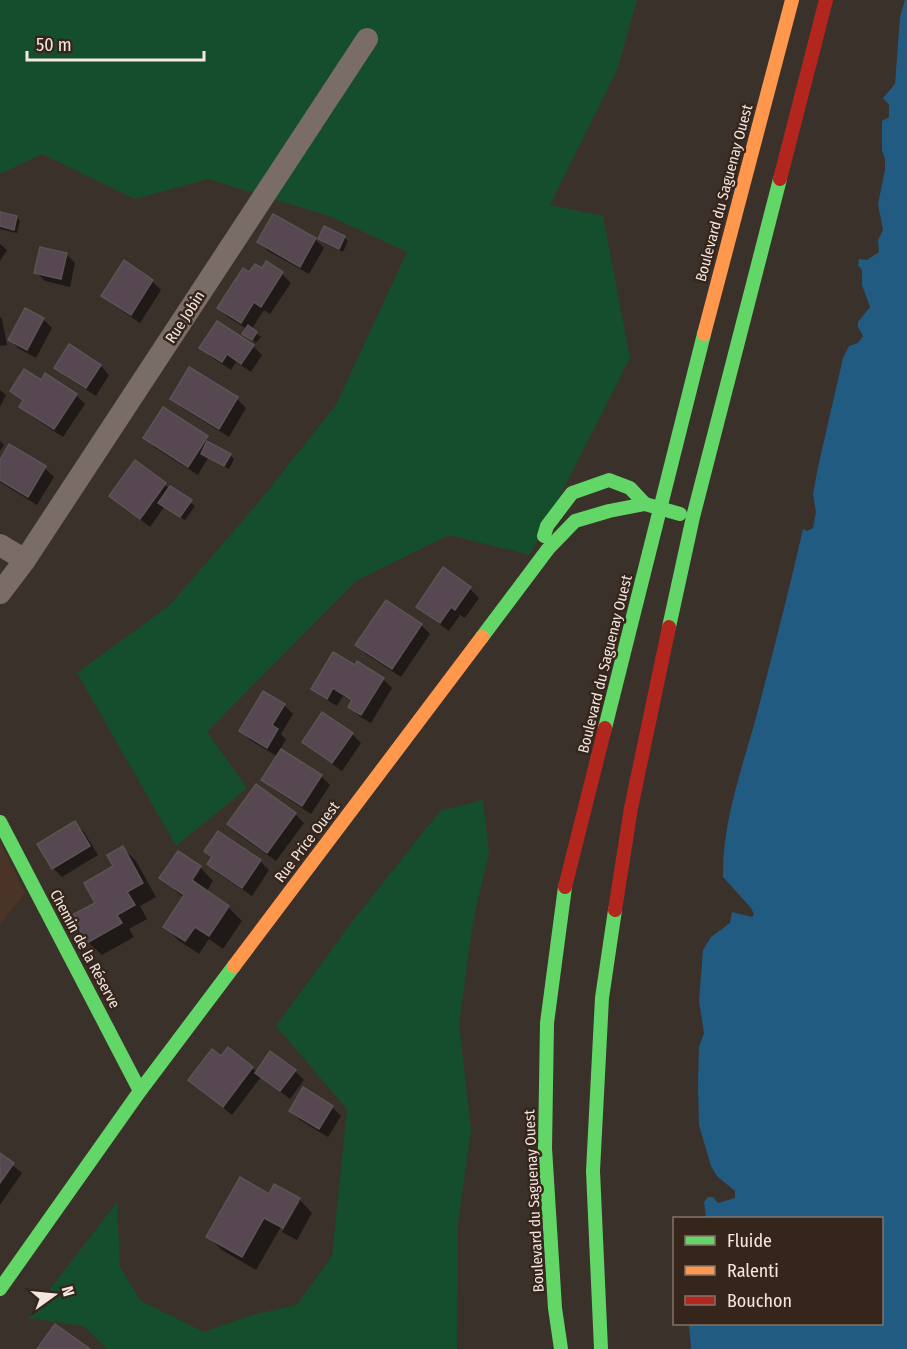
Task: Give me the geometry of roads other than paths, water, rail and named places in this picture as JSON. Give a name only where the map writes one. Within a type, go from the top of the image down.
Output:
[{"type":"main road","name":"Boulevard du Saguenay Ouest","points":[[561,1349],[555,1308],[545,1148],[547,1023],[563,896],[726,248],[792,0]]},
{"type":"main road","points":[[601,1349],[593,1170],[602,998],[632,808],[693,517],[826,0]]},
{"type":"main road","points":[[535,566],[547,526],[572,493],[609,480],[630,488],[645,504],[693,517]]},
{"type":"main road","name":"Rue Price Ouest","points":[[0,1289],[140,1091],[535,566],[575,521],[645,504]]},
{"type":"main road","name":"Chemin de la Réserve","points":[[0,822],[140,1091]]},
{"type":"street","name":"Rue Jobin","points":[[0,593],[26,560],[367,39]]},
{"type":"street","points":[[0,545],[26,560]]},
{"type":"water","points":[[905,0],[907,0],[907,1349],[691,1349],[689,1325],[883,1325],[883,1217],[706,1217],[704,1202],[708,1197],[713,1197],[718,1203],[735,1198],[735,1191],[717,1176],[711,1166],[699,1125],[699,1047],[704,1033],[699,1001],[703,950],[711,937],[730,923],[732,912],[752,917],[754,914],[723,877],[725,839],[803,529],[807,531],[813,528],[816,512],[813,494],[843,358],[849,346],[858,343],[863,336],[858,322],[870,307],[862,285],[862,270],[858,265],[859,259],[867,260],[879,252],[878,240],[883,230],[878,204],[885,170],[885,158],[882,151],[882,121],[889,117],[889,105],[883,98],[895,84],[900,17]]}]
